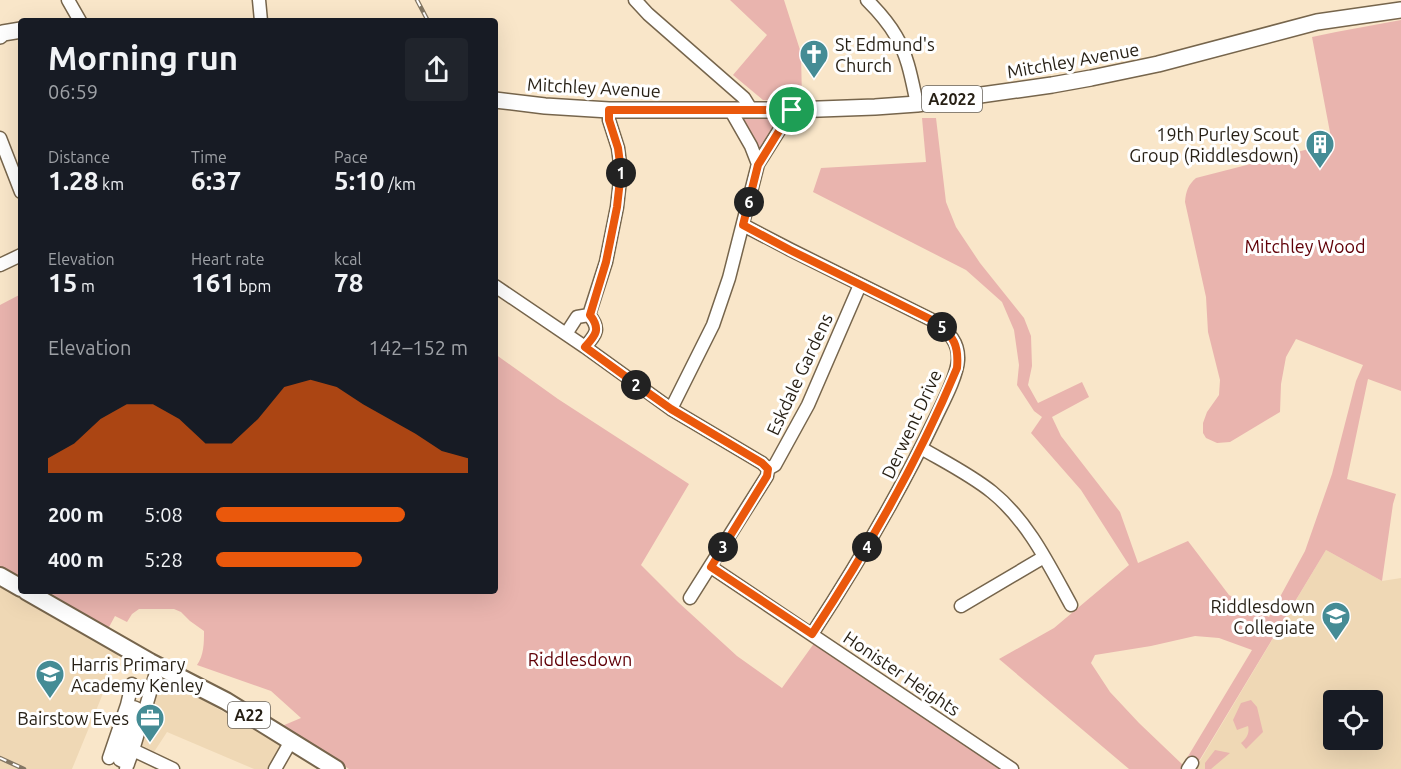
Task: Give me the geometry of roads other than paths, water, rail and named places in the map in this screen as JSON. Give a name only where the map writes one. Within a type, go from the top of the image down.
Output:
[{"type":"highway","points":[[0,576],[18,586]]},
{"type":"highway","name":"A22","points":[[31,594],[158,666],[226,701],[336,769]]},
{"type":"main road","name":"Mitchley Avenue","points":[[498,100],[609,110],[752,111],[917,104],[1081,80],[1177,60],[1317,22],[1401,10]]},
{"type":"main road","points":[[0,36],[3,33],[18,30]]},
{"type":"street","points":[[68,0],[78,18]]},
{"type":"street","points":[[259,0],[261,18]]},
{"type":"street","points":[[635,0],[744,98],[752,111]]},
{"type":"street","points":[[867,0],[884,17],[898,38],[908,66],[917,104]]},
{"type":"street","points":[[590,315],[606,262],[617,207],[621,171],[618,148],[609,120],[609,110]]},
{"type":"street","points":[[671,409],[713,325],[743,225],[758,165],[792,110]]},
{"type":"street","points":[[731,111],[751,146],[758,165]]},
{"type":"street","points":[[0,138],[18,184]]},
{"type":"street","name":"Derwent Drive","points":[[743,225],[936,322],[956,342],[957,368],[921,448],[855,567],[812,634]]},
{"type":"street","points":[[0,265],[18,256]]},
{"type":"street","name":"Eskdale Gardens","points":[[690,598],[767,476],[768,469],[775,465],[808,405],[861,285]]},
{"type":"street","points":[[498,288],[671,409],[762,463],[768,469]]},
{"type":"street","points":[[566,334],[577,317],[590,315]]},
{"type":"street","points":[[585,347],[595,336],[597,328],[590,315]]},
{"type":"street","points":[[921,448],[992,492],[1013,513],[1033,538],[1071,605]]},
{"type":"street","points":[[961,606],[1044,557]]},
{"type":"street","name":"Honister Heights","points":[[711,567],[1012,769]]},
{"type":"street","points":[[127,705],[136,708],[120,760],[127,766],[158,666]]},
{"type":"street","points":[[109,758],[132,684]]},
{"type":"street","points":[[276,769],[291,741]]},
{"type":"street","points":[[133,750],[173,769]]},
{"type":"railway","points":[[417,0],[426,18]]},
{"type":"railway","points":[[0,758],[24,769]]},
{"type":"place","name":"St Edmund's Church","points":[[814,80]]},
{"type":"place","name":"19th Purley Scout Group (Riddlesdown)","points":[[1320,170]]},
{"type":"place","name":"Riddlesdown Collegiate","points":[[1336,642]]},
{"type":"place","name":"Harris Primary Academy Kenley","points":[[50,700]]},
{"type":"place","name":"Bairstow Eves","points":[[150,744]]},
{"type":"park label","name":"Mitchley Wood","points":[[1305,246]]},
{"type":"park label","name":"Riddlesdown","points":[[580,659]]}]
